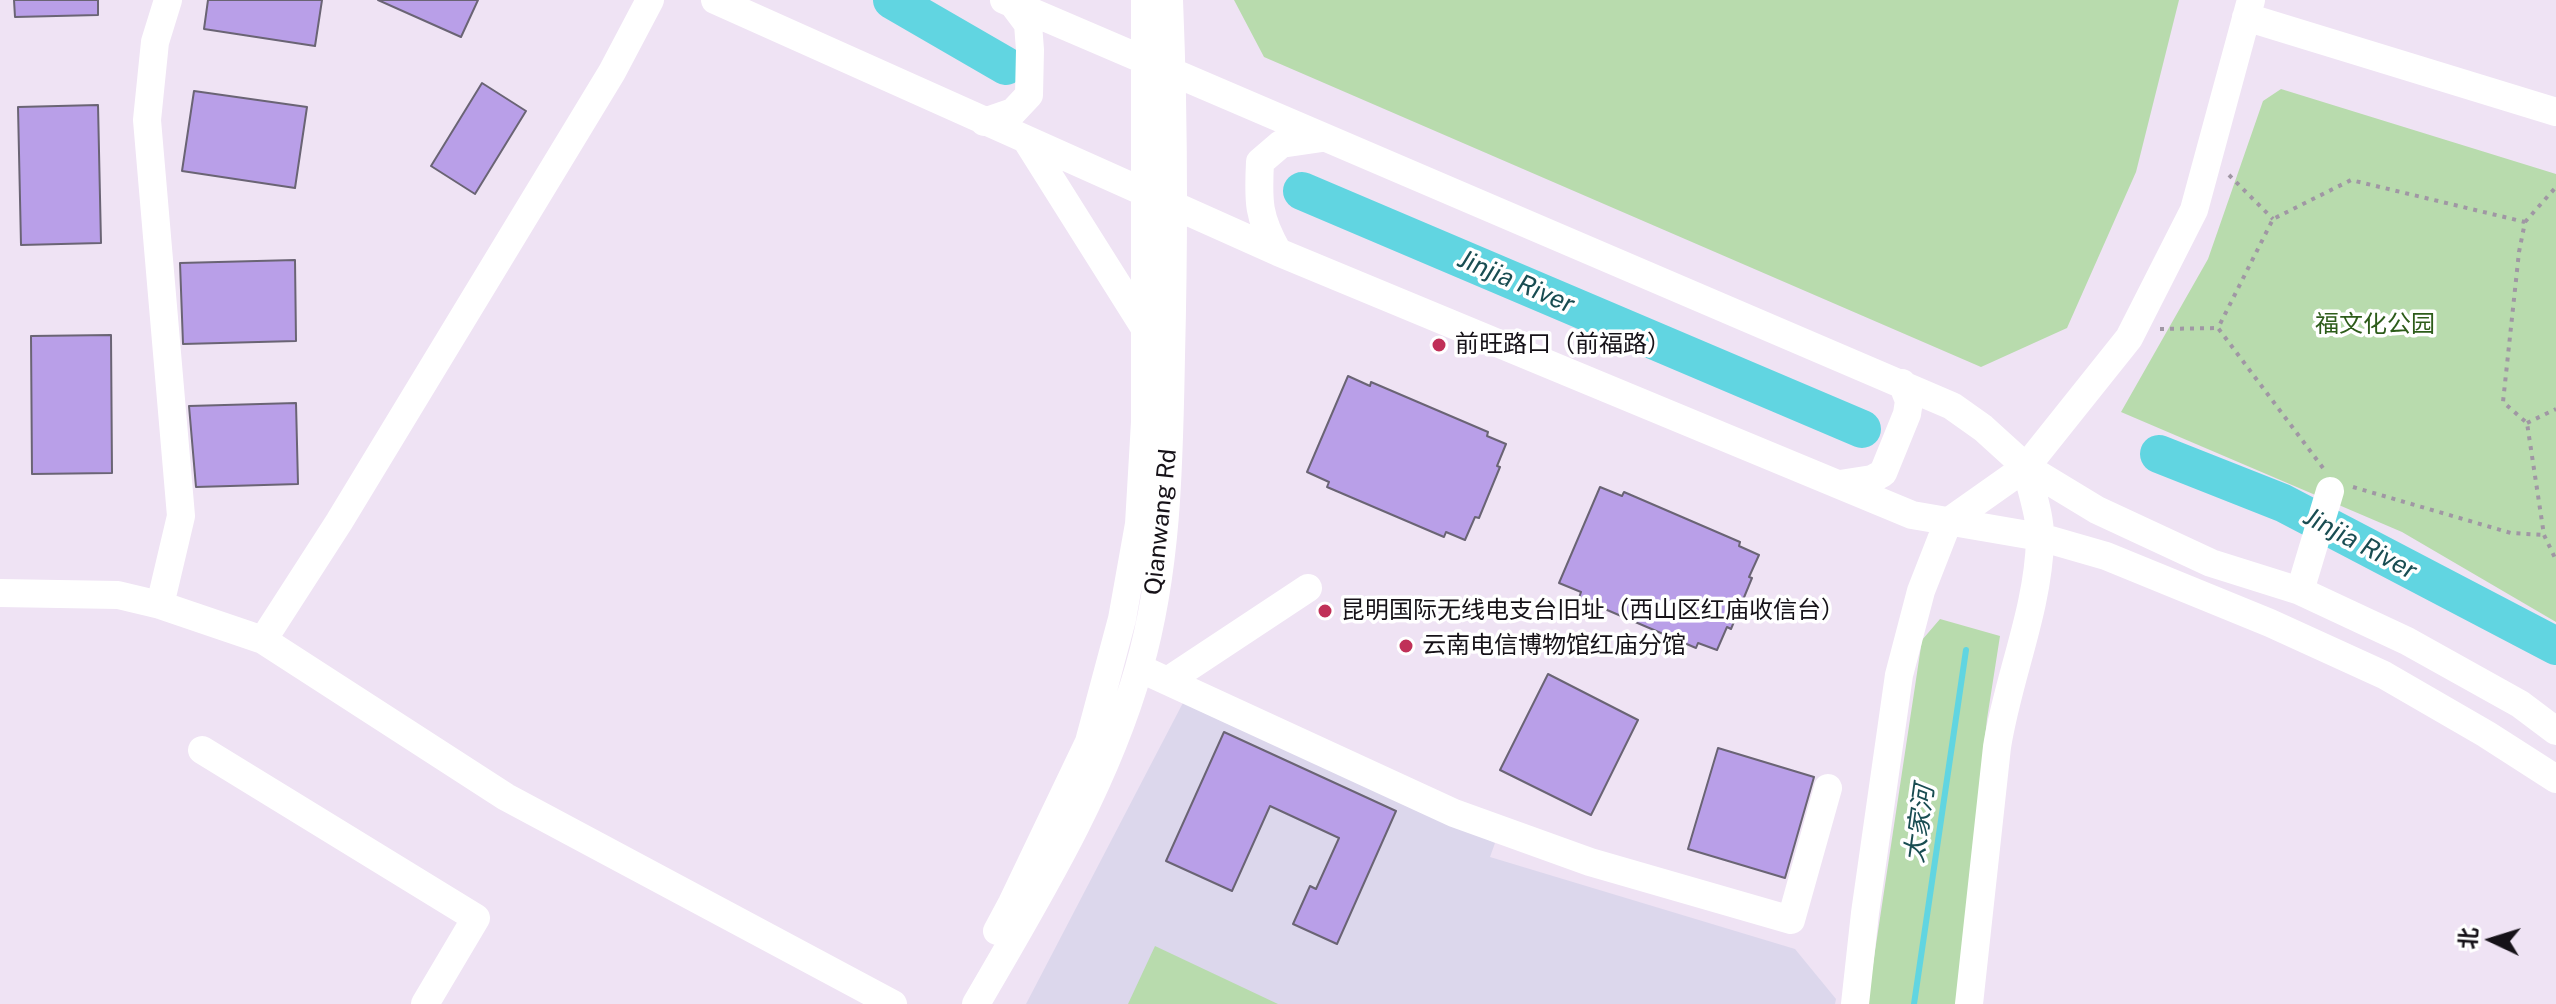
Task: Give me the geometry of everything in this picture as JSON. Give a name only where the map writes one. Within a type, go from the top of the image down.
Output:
[{"type":"street","points":[[160,605],[181,516],[147,120],[155,42],[168,0]]},
{"type":"street","points":[[263,640],[339,522],[587,113],[650,0]]},
{"type":"street","points":[[715,0],[1278,252],[1912,515],[2040,537],[2133,567],[2270,623],[2384,675],[2556,779]]},
{"type":"street","name":"Qianwang Rd","points":[[954,1004],[1012,903],[1089,742],[1122,619],[1139,524],[1145,422],[1145,0]]},
{"type":"street","name":"Qianwang Rd","points":[[976,1004],[1049,878],[1102,772],[1139,668],[1160,566],[1169,456],[1174,205],[1169,0]]},
{"type":"street","points":[[984,122],[1013,112],[1029,95],[1028,24],[1008,2]]},
{"type":"street","points":[[1008,2],[1952,406],[1983,428],[2026,467],[2097,510],[2211,563],[2300,591],[2407,641],[2520,704],[2556,731]]},
{"type":"street","points":[[1855,1004],[1899,675],[1921,591],[1948,522],[2026,467],[2134,329],[2194,210],[2248,9],[2556,112]]},
{"type":"street","points":[[1278,252],[1262,225],[1258,198],[1260,162],[1281,144],[1323,138]]},
{"type":"street","points":[[1027,141],[1146,330]]},
{"type":"street","points":[[1839,484],[1872,479],[1883,473],[1907,414],[1909,401],[1902,383]]},
{"type":"street","points":[[1969,1004],[2003,705],[2034,595],[2040,537],[2026,467]]},
{"type":"street","points":[[2300,591],[2332,486]]},
{"type":"street","points":[[1169,680],[1308,588]]},
{"type":"street","points":[[0,593],[118,595],[160,605],[263,640],[506,797],[893,1004]]},
{"type":"street","points":[[1139,668],[1454,813],[1590,862],[1791,920],[1828,788]]},
{"type":"street","points":[[202,750],[476,918],[425,1004]]},
{"type":"path","points":[[2209,155],[2273,219]]},
{"type":"path","points":[[2218,328],[2273,219],[2351,180],[2525,222]]},
{"type":"path","points":[[2556,187],[2525,222],[2503,402],[2527,423],[2544,535],[2556,560]]},
{"type":"path","points":[[2134,329],[2218,328]]},
{"type":"path","points":[[2218,328],[2332,486],[2511,533],[2544,535]]},
{"type":"path","points":[[2527,423],[2556,409]]},
{"type":"shaded area","points":[[1186,697],[1495,843],[1490,857],[1795,949],[1836,999],[1835,1004],[1026,1004]]},
{"type":"green space","points":[[1234,0],[2179,0],[2136,172],[2067,328],[1981,367],[1264,57]]},
{"type":"green space","name":"福文化公园","points":[[2281,89],[2556,174],[2556,622],[2402,532],[2121,412],[2208,259],[2263,101]]},
{"type":"green space","points":[[1940,619],[2000,636],[1987,719],[1956,1004],[1867,1004],[1922,640]]},
{"type":"green space","points":[[1155,946],[1278,1004],[1128,1004]]},
{"type":"building","points":[[14,0],[98,0],[98,15],[15,17]]},
{"type":"building","points":[[208,0],[322,0],[315,46],[204,29]]},
{"type":"building","points":[[378,0],[478,0],[461,37]]},
{"type":"building","points":[[482,83],[526,111],[475,194],[431,166]]},
{"type":"building","points":[[194,91],[307,107],[295,188],[182,171]]},
{"type":"building","points":[[98,105],[101,243],[21,245],[18,107]]},
{"type":"building","points":[[295,260],[296,341],[183,344],[180,263]]},
{"type":"building","points":[[111,335],[112,473],[32,474],[31,336]]},
{"type":"building","points":[[1348,376],[1370,386],[1371,382],[1488,432],[1487,436],[1506,444],[1479,518],[1475,517],[1465,540],[1446,532],[1444,537],[1327,487],[1329,482],[1307,472]]},
{"type":"building","points":[[296,403],[298,484],[196,487],[189,406]]},
{"type":"building","points":[[1600,487],[1622,496],[1624,492],[1740,542],[1739,546],[1759,555],[1731,629],[1727,627],[1717,650],[1698,643],[1696,648],[1579,598],[1581,592],[1559,583]]},
{"type":"building","points":[[1548,674],[1638,720],[1591,815],[1500,770]]},
{"type":"building","points":[[1224,732],[1396,811],[1337,944],[1293,924],[1310,886],[1316,889],[1339,838],[1270,806],[1232,891],[1166,861]]},
{"type":"building","points":[[1718,748],[1814,777],[1785,878],[1688,849]]},
{"type":"waterway","name":"Jinjia River","points":[[892,0],[1006,66]]},
{"type":"waterway","name":"Jinjia River","points":[[1302,191],[1862,429]]},
{"type":"waterway","name":"Jinjia River","points":[[2159,454],[2283,503],[2556,646]]},
{"type":"waterway","name":"太家河","points":[[1914,1004],[1966,650]]},
{"type":"place","name":"前旺路口（前福路）","points":[[1439,345]]},
{"type":"place","name":"昆明国际无线电支台旧址（西山区红庙收信台）","points":[[1325,611]]},
{"type":"place","name":"云南电信博物馆红庙分馆","points":[[1406,646]]}]
